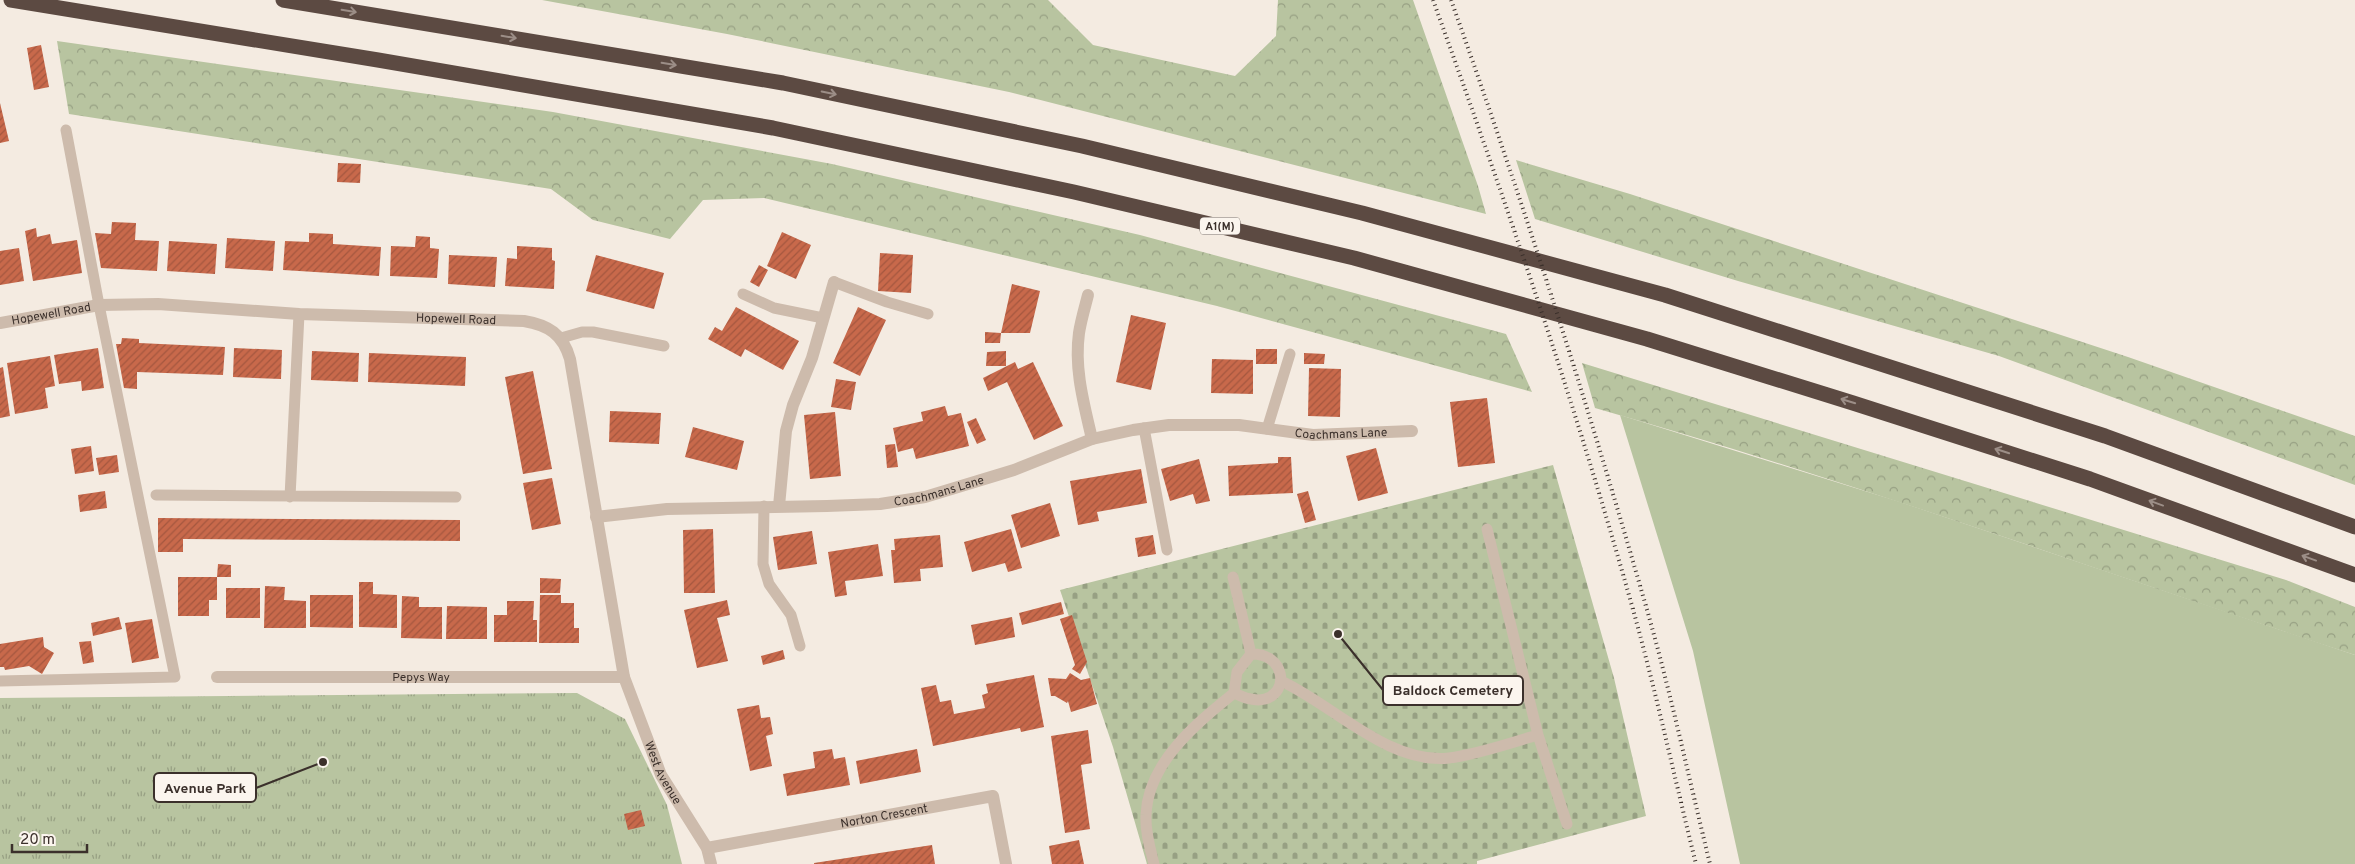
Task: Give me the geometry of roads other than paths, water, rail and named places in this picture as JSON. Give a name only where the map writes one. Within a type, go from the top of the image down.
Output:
[{"type":"highway","name":"A1(M)","points":[[11,0],[368,58],[773,128],[1074,192],[1354,258],[1647,339],[1862,406],[2090,479],[2355,575]]},
{"type":"highway","points":[[283,0],[783,83],[1082,146],[1362,213],[1666,295],[2105,436],[2355,527]]},
{"type":"street","points":[[779,506],[782,456],[786,431],[834,282]]},
{"type":"street","points":[[1088,295],[1079,332],[1078,354],[1080,384],[1092,439]]},
{"type":"street","name":"Hopewell Road","points":[[0,323],[99,305],[158,304],[299,314],[524,321],[549,327],[561,338]]},
{"type":"street","points":[[561,338],[570,359],[624,677]]},
{"type":"street","name":"Coachmans Lane","points":[[596,517],[667,509],[880,504],[925,497],[1014,470],[1092,439],[1144,428],[1169,425],[1239,425],[1313,435],[1412,431]]},
{"type":"street","name":"Pepys Way","points":[[217,676],[624,677]]},
{"type":"street","name":"West Avenue","points":[[624,677],[661,776],[707,848],[711,864]]},
{"type":"street","name":"Norton Crescent","points":[[707,848],[993,796],[1006,864]]},
{"type":"lane","points":[[0,682],[175,677],[99,305],[66,130]]},
{"type":"lane","points":[[834,282],[887,302],[928,314]]},
{"type":"lane","points":[[743,294],[774,308],[823,318]]},
{"type":"lane","points":[[290,498],[299,314]]},
{"type":"lane","points":[[561,338],[582,332],[592,332],[664,346]]},
{"type":"lane","points":[[1268,429],[1290,354]]},
{"type":"lane","points":[[1144,428],[1167,550]]},
{"type":"lane","points":[[156,495],[290,498],[456,498]]},
{"type":"lane","points":[[764,506],[763,564],[769,584],[791,616],[800,646]]},
{"type":"lane","points":[[1487,529],[1538,735],[1567,824]]},
{"type":"lane","points":[[1154,864],[1148,838],[1146,814],[1158,773],[1170,754],[1191,730],[1234,693],[1238,672],[1251,654],[1233,577]]},
{"type":"lane","points":[[1234,693],[1248,698],[1266,699],[1273,694],[1281,681],[1280,670],[1268,657],[1262,654],[1251,654]]},
{"type":"lane","points":[[1281,681],[1394,748],[1416,755],[1448,758],[1538,735]]},
{"type":"railway","points":[[1433,0],[1513,228],[1564,381],[1612,536],[1642,644],[1696,864]]},
{"type":"railway","points":[[1451,0],[1527,222],[1621,521],[1661,662],[1710,864]]},
{"type":"place","name":"Baldock Cemetery","points":[[1338,634]]},
{"type":"place","name":"Avenue Park","points":[[323,762]]}]
